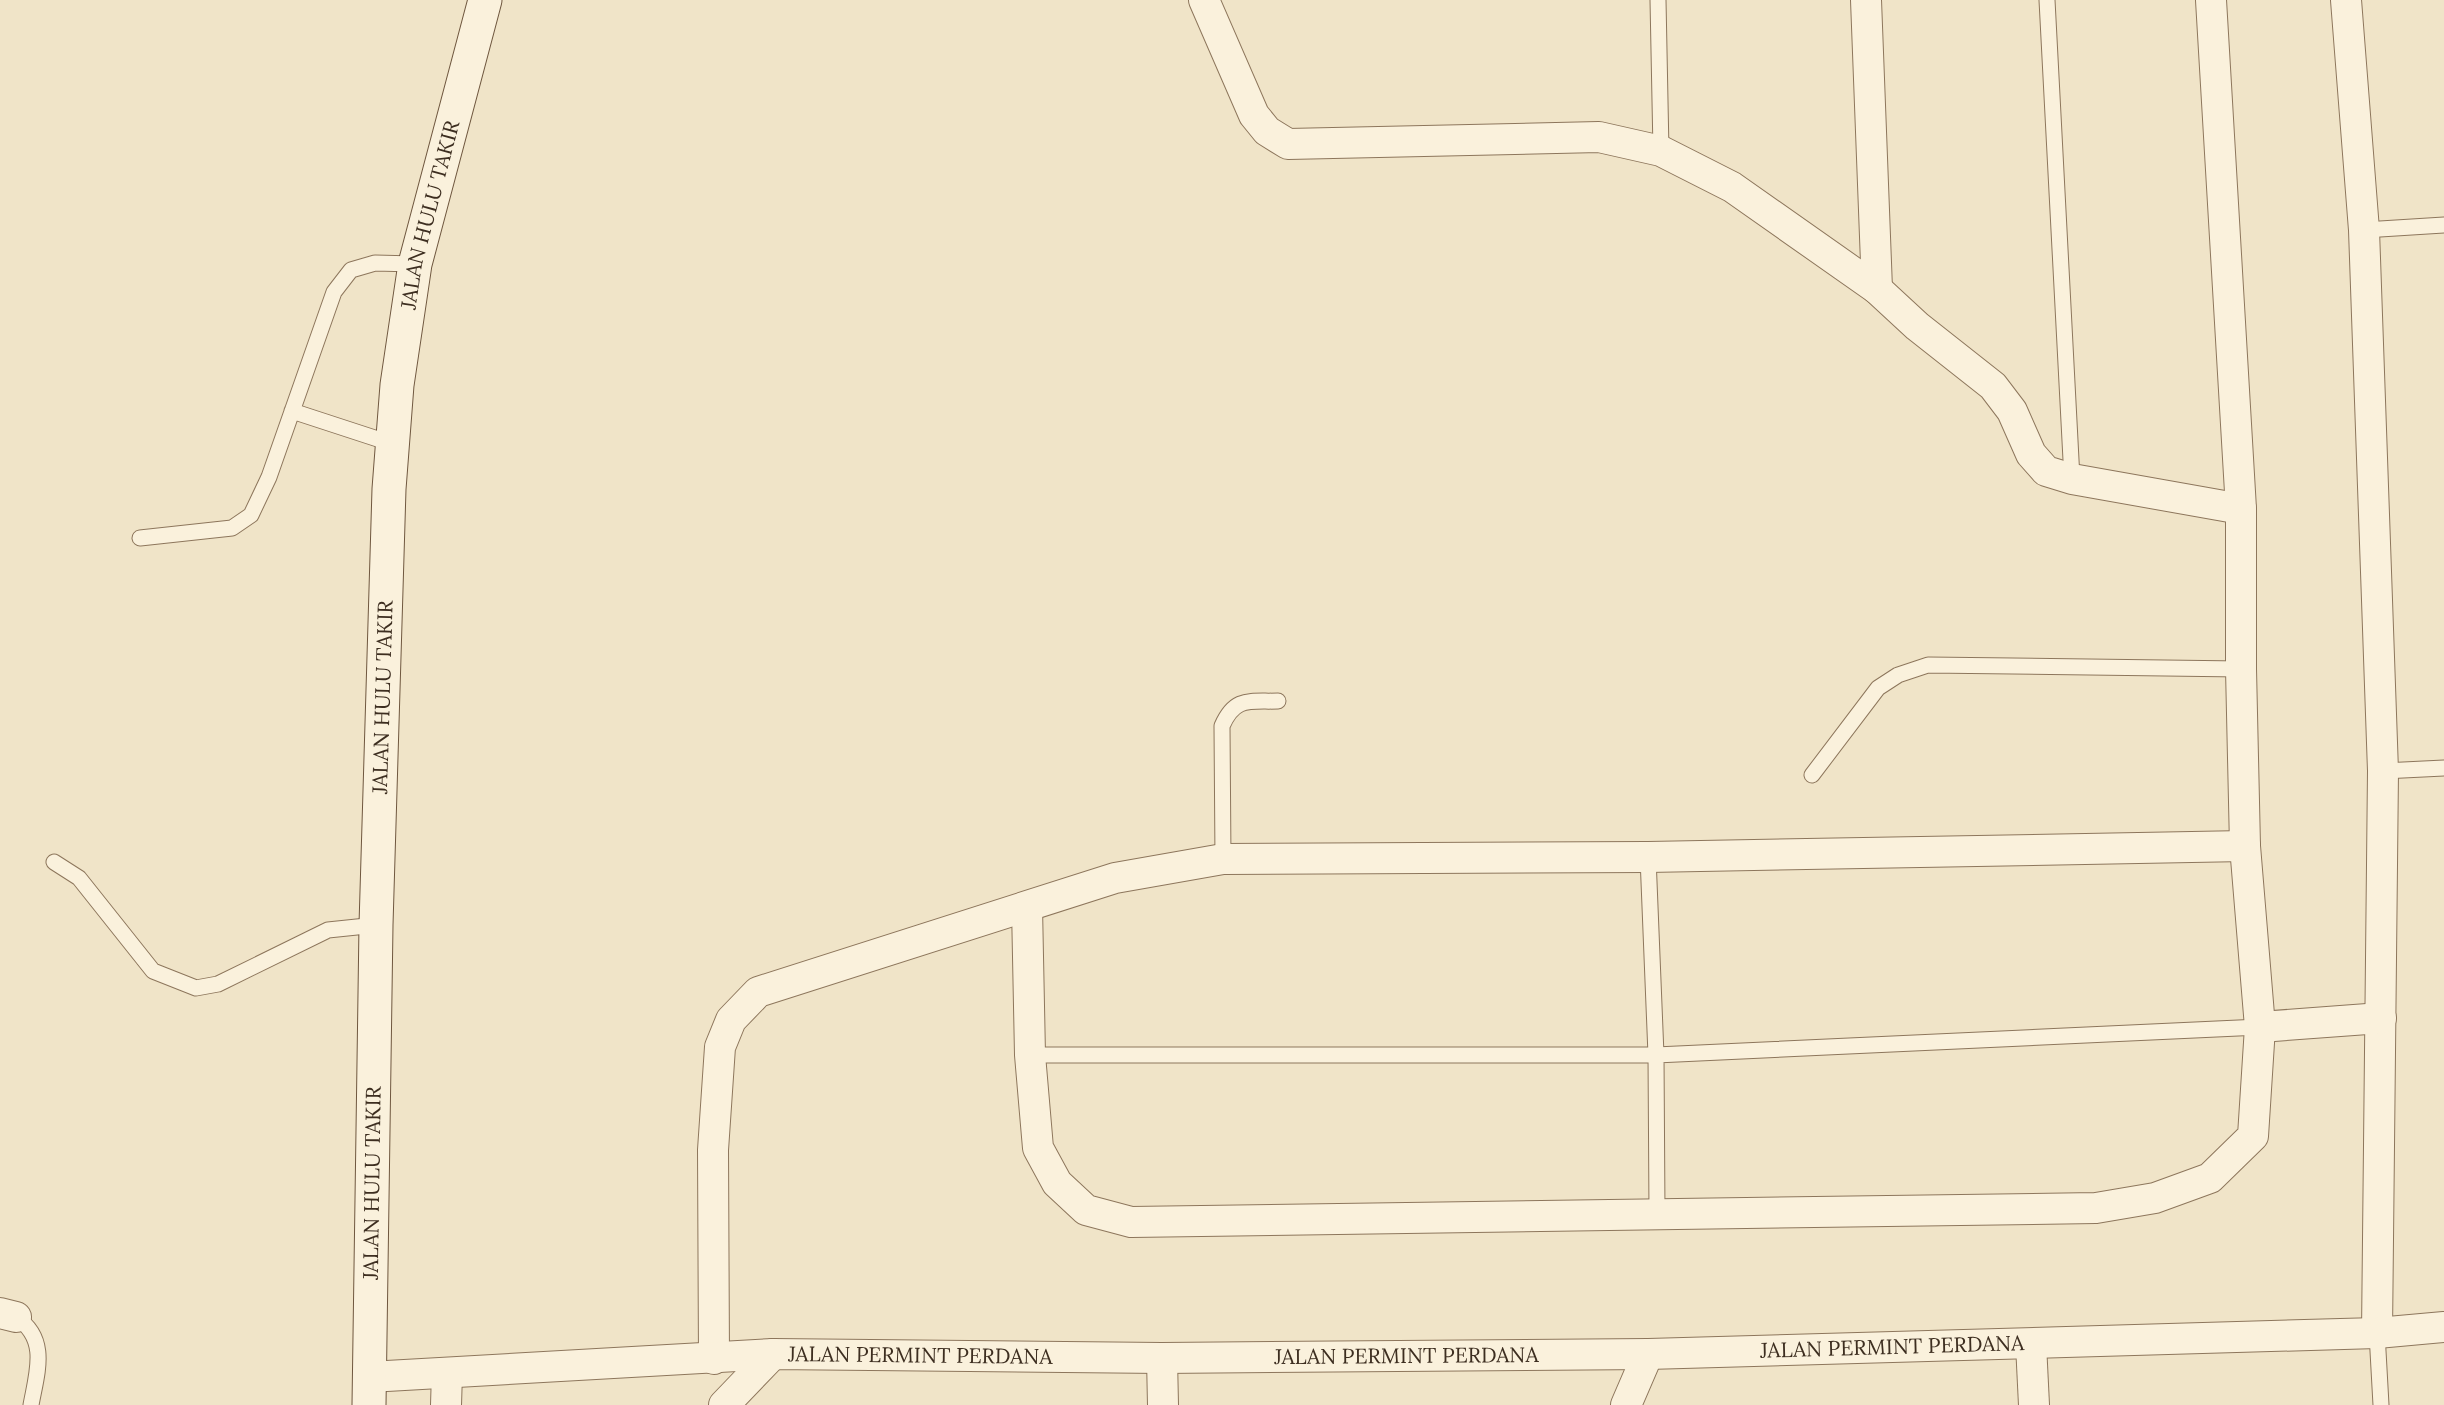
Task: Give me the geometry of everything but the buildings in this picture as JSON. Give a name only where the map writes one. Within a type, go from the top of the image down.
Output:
[{"type":"street","name":"JALAN HULU TAKIR","points":[[369,1391],[376,925],[396,385],[415,264],[485,0]]},
{"type":"street","points":[[1204,0],[1254,115],[1266,131],[1288,144],[1599,137],[1661,151],[1732,187],[1877,289],[1917,326],[1993,386],[2012,411],[2031,454],[2046,471],[2072,479],[2241,509]]},
{"type":"street","points":[[1866,0],[1877,289]]},
{"type":"street","points":[[1027,907],[1030,1055],[1038,1148],[1057,1183],[1086,1210],[1131,1222],[2096,1208],[2156,1198],[2210,1178],[2253,1136],[2260,1027],[2245,846],[2241,669],[2241,509],[2211,0]]},
{"type":"street","points":[[2346,0],[2364,230],[2383,771],[2377,1333]]},
{"type":"street","points":[[714,1359],[713,1150],[720,1047],[731,1020],[758,992],[1115,878],[1223,859],[1648,857],[2245,846]]},
{"type":"street","points":[[2260,1027],[2381,1018]]},
{"type":"street","name":"JALAN PERMINT PERDANA","points":[[369,1391],[447,1373],[773,1354],[1162,1358],[1648,1354],[2377,1333],[2444,1327]]},
{"type":"street","points":[[2031,1344],[2034,1405]]},
{"type":"street","points":[[724,1405],[773,1354]]},
{"type":"street","points":[[1626,1405],[1648,1354]]},
{"type":"street","points":[[1162,1358],[1163,1405]]},
{"type":"street","points":[[446,1405],[447,1373]]},
{"type":"lane","points":[[1658,0],[1661,151]]},
{"type":"lane","points":[[2047,0],[2072,479]]},
{"type":"lane","points":[[2364,230],[2444,225]]},
{"type":"lane","points":[[140,538],[232,528],[251,515],[269,477],[334,292],[351,270],[375,263],[415,264]]},
{"type":"lane","points":[[292,411],[393,444]]},
{"type":"lane","points":[[1812,775],[1878,688],[1898,675],[1928,665],[2241,669]]},
{"type":"lane","points":[[1223,859],[1222,726],[1229,710],[1240,702],[1278,701]]},
{"type":"lane","points":[[2383,771],[2444,768]]},
{"type":"lane","points":[[1648,857],[1656,1055],[1657,1213]]},
{"type":"lane","points":[[54,862],[79,878],[90,890],[153,971],[196,988],[218,984],[328,930],[376,925]]},
{"type":"lane","points":[[1030,1055],[1656,1055],[2260,1027]]},
{"type":"lane","points":[[8,1315],[29,1326],[36,1336],[38,1356],[31,1405]]},
{"type":"lane","points":[[2377,1333],[2381,1405]]}]
